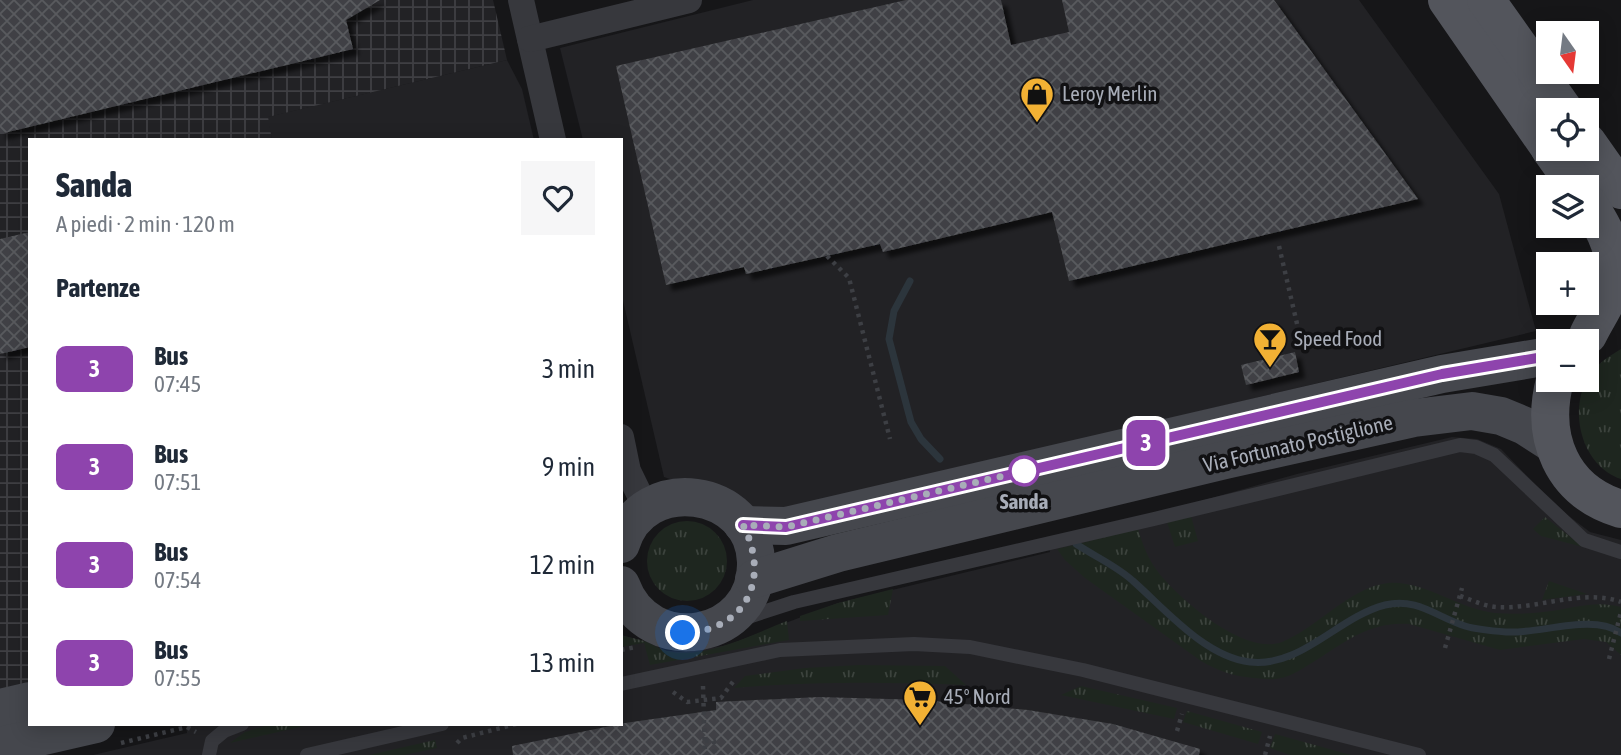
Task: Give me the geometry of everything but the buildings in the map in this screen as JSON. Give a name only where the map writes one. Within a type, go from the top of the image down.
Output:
[{"type":"main road","points":[[1447,0],[1536,129]]},
{"type":"main road","points":[[1486,0],[1555,98]]},
{"type":"main road","points":[[1599,159],[1621,190]]},
{"type":"main road","points":[[1598,329],[1615,268],[1612,247],[1599,219]]},
{"type":"main road","points":[[1553,392],[1549,412],[1553,444],[1565,469],[1584,490],[1607,505],[1621,509]]},
{"type":"street","points":[[521,0],[553,138]]},
{"type":"street","points":[[530,39],[689,0]]},
{"type":"street","name":"Via Fortunato Postiglione","points":[[743,525],[786,527],[1442,374],[1536,358]]},
{"type":"street","name":"Via Fortunato Postiglione","points":[[754,579],[838,553],[1212,463],[1414,418],[1472,411],[1501,416],[1525,426],[1553,444]]},
{"type":"street","points":[[623,447],[628,471],[646,508]]},
{"type":"street","points":[[623,540],[631,524],[646,508],[683,495],[706,498],[727,508],[743,525],[752,542],[756,560],[749,594],[728,620],[714,628],[698,632],[667,630],[653,625],[624,598]]},
{"type":"street","points":[[0,708],[28,701]]},
{"type":"street","points":[[0,747],[102,735]]},
{"type":"lane","points":[[714,628],[794,602],[1460,445],[1476,447],[1494,455],[1584,540],[1621,552]]},
{"type":"lane","points":[[623,684],[780,650],[914,644],[971,647],[1083,670],[1419,755]]},
{"type":"lane","points":[[210,748],[224,731],[237,726]]},
{"type":"lane","points":[[307,755],[433,726]]},
{"type":"path","points":[[1279,246],[1301,341]]},
{"type":"path","points":[[827,256],[849,278],[890,439]]},
{"type":"path","points":[[1445,648],[1462,587]]},
{"type":"path","points":[[1460,596],[1492,607],[1590,597],[1621,601]]},
{"type":"path","points":[[1609,659],[1621,612]]},
{"type":"path","points":[[623,650],[641,648]]},
{"type":"path","points":[[702,685],[705,755]]},
{"type":"path","points":[[1177,731],[1184,706]]},
{"type":"path","points":[[457,744],[462,738],[508,726]]},
{"type":"path","points":[[102,735],[187,727],[210,748]]},
{"type":"path","points":[[1265,755],[1272,728]]},
{"type":"path","points":[[705,741],[714,741],[715,755]]},
{"type":"shaded area","points":[[0,0],[493,0],[507,60],[268,117],[272,138],[28,138],[28,685],[0,692]]},
{"type":"shaded area","points":[[753,0],[1359,0],[1499,194],[1536,331],[778,512],[762,510],[664,477],[623,301],[623,138],[582,138],[560,48]]},
{"type":"shaded area","points":[[507,60],[522,89],[534,138],[272,138],[267,117]]},
{"type":"shaded area","points":[[1452,437],[1477,439],[1501,449],[1558,508],[1590,532],[1621,540],[1621,755],[93,755],[187,733],[186,726],[623,726],[623,636],[667,651],[687,652],[728,645],[838,603],[1050,552],[1047,539],[1183,506],[1297,474]]},
{"type":"green space","points":[[1621,349],[1621,479],[1608,472],[1588,450],[1579,421],[1582,392],[1599,392],[1599,365]]},
{"type":"green space","points":[[1191,516],[1198,541],[1175,547],[1167,522]]},
{"type":"green space","points":[[1545,517],[1583,547],[1541,536],[1533,529]]},
{"type":"green space","points":[[687,521],[702,524],[715,533],[724,546],[727,561],[724,576],[715,589],[702,598],[687,601],[672,598],[659,589],[650,576],[647,561],[650,546],[659,533],[672,524]]},
{"type":"green space","points":[[1138,529],[1151,562],[1181,597],[1214,623],[1250,641],[1267,644],[1282,642],[1360,592],[1374,586],[1401,583],[1495,613],[1534,613],[1597,604],[1621,607],[1621,655],[1606,642],[1584,639],[1500,650],[1409,624],[1394,624],[1356,635],[1302,669],[1284,677],[1267,679],[1232,674],[1201,661],[1085,578],[1057,549]]},
{"type":"green space","points":[[1549,581],[1587,594],[1542,600]]},
{"type":"green space","points":[[893,589],[888,615],[800,621],[800,616]]},
{"type":"green space","points":[[787,621],[789,640],[650,665],[644,643],[623,647],[623,636],[647,642],[660,649],[681,653],[728,644]]},
{"type":"green space","points":[[859,665],[945,666],[966,685],[850,683],[734,688],[745,676],[805,668]]},
{"type":"green space","points":[[1081,686],[1177,708],[1174,719],[1061,695]]},
{"type":"green space","points":[[1187,711],[1262,732],[1258,744],[1183,722]]},
{"type":"green space","points":[[265,726],[305,726],[230,743],[245,732]]},
{"type":"green space","points":[[1275,734],[1351,755],[1290,755],[1270,748]]},
{"type":"green space","points":[[435,740],[437,748],[404,755],[369,755]]},
{"type":"waterway","points":[[910,281],[894,311],[889,339],[911,422],[921,439],[940,459]]},
{"type":"waterway","points":[[1076,544],[1127,576],[1202,642],[1233,658],[1250,662],[1269,662],[1286,657],[1303,650],[1368,611],[1396,603],[1417,606],[1465,626],[1486,630],[1521,632],[1582,624],[1609,627],[1621,633]]},
{"type":"bus line","name":"3","points":[[743,525],[786,527],[1442,374],[1536,358]]},
{"type":"place","name":"Leroy Merlin","points":[[1037,124]]},
{"type":"place","name":"Speed Food","points":[[1270,369]]},
{"type":"place","name":"Sanda","points":[[1024,471]]},
{"type":"place","name":"45° Nord","points":[[920,727]]},
{"type":"route","points":[[683,633],[714,628],[728,620],[749,594],[756,560],[752,542],[743,525],[786,527],[1024,471]]}]
